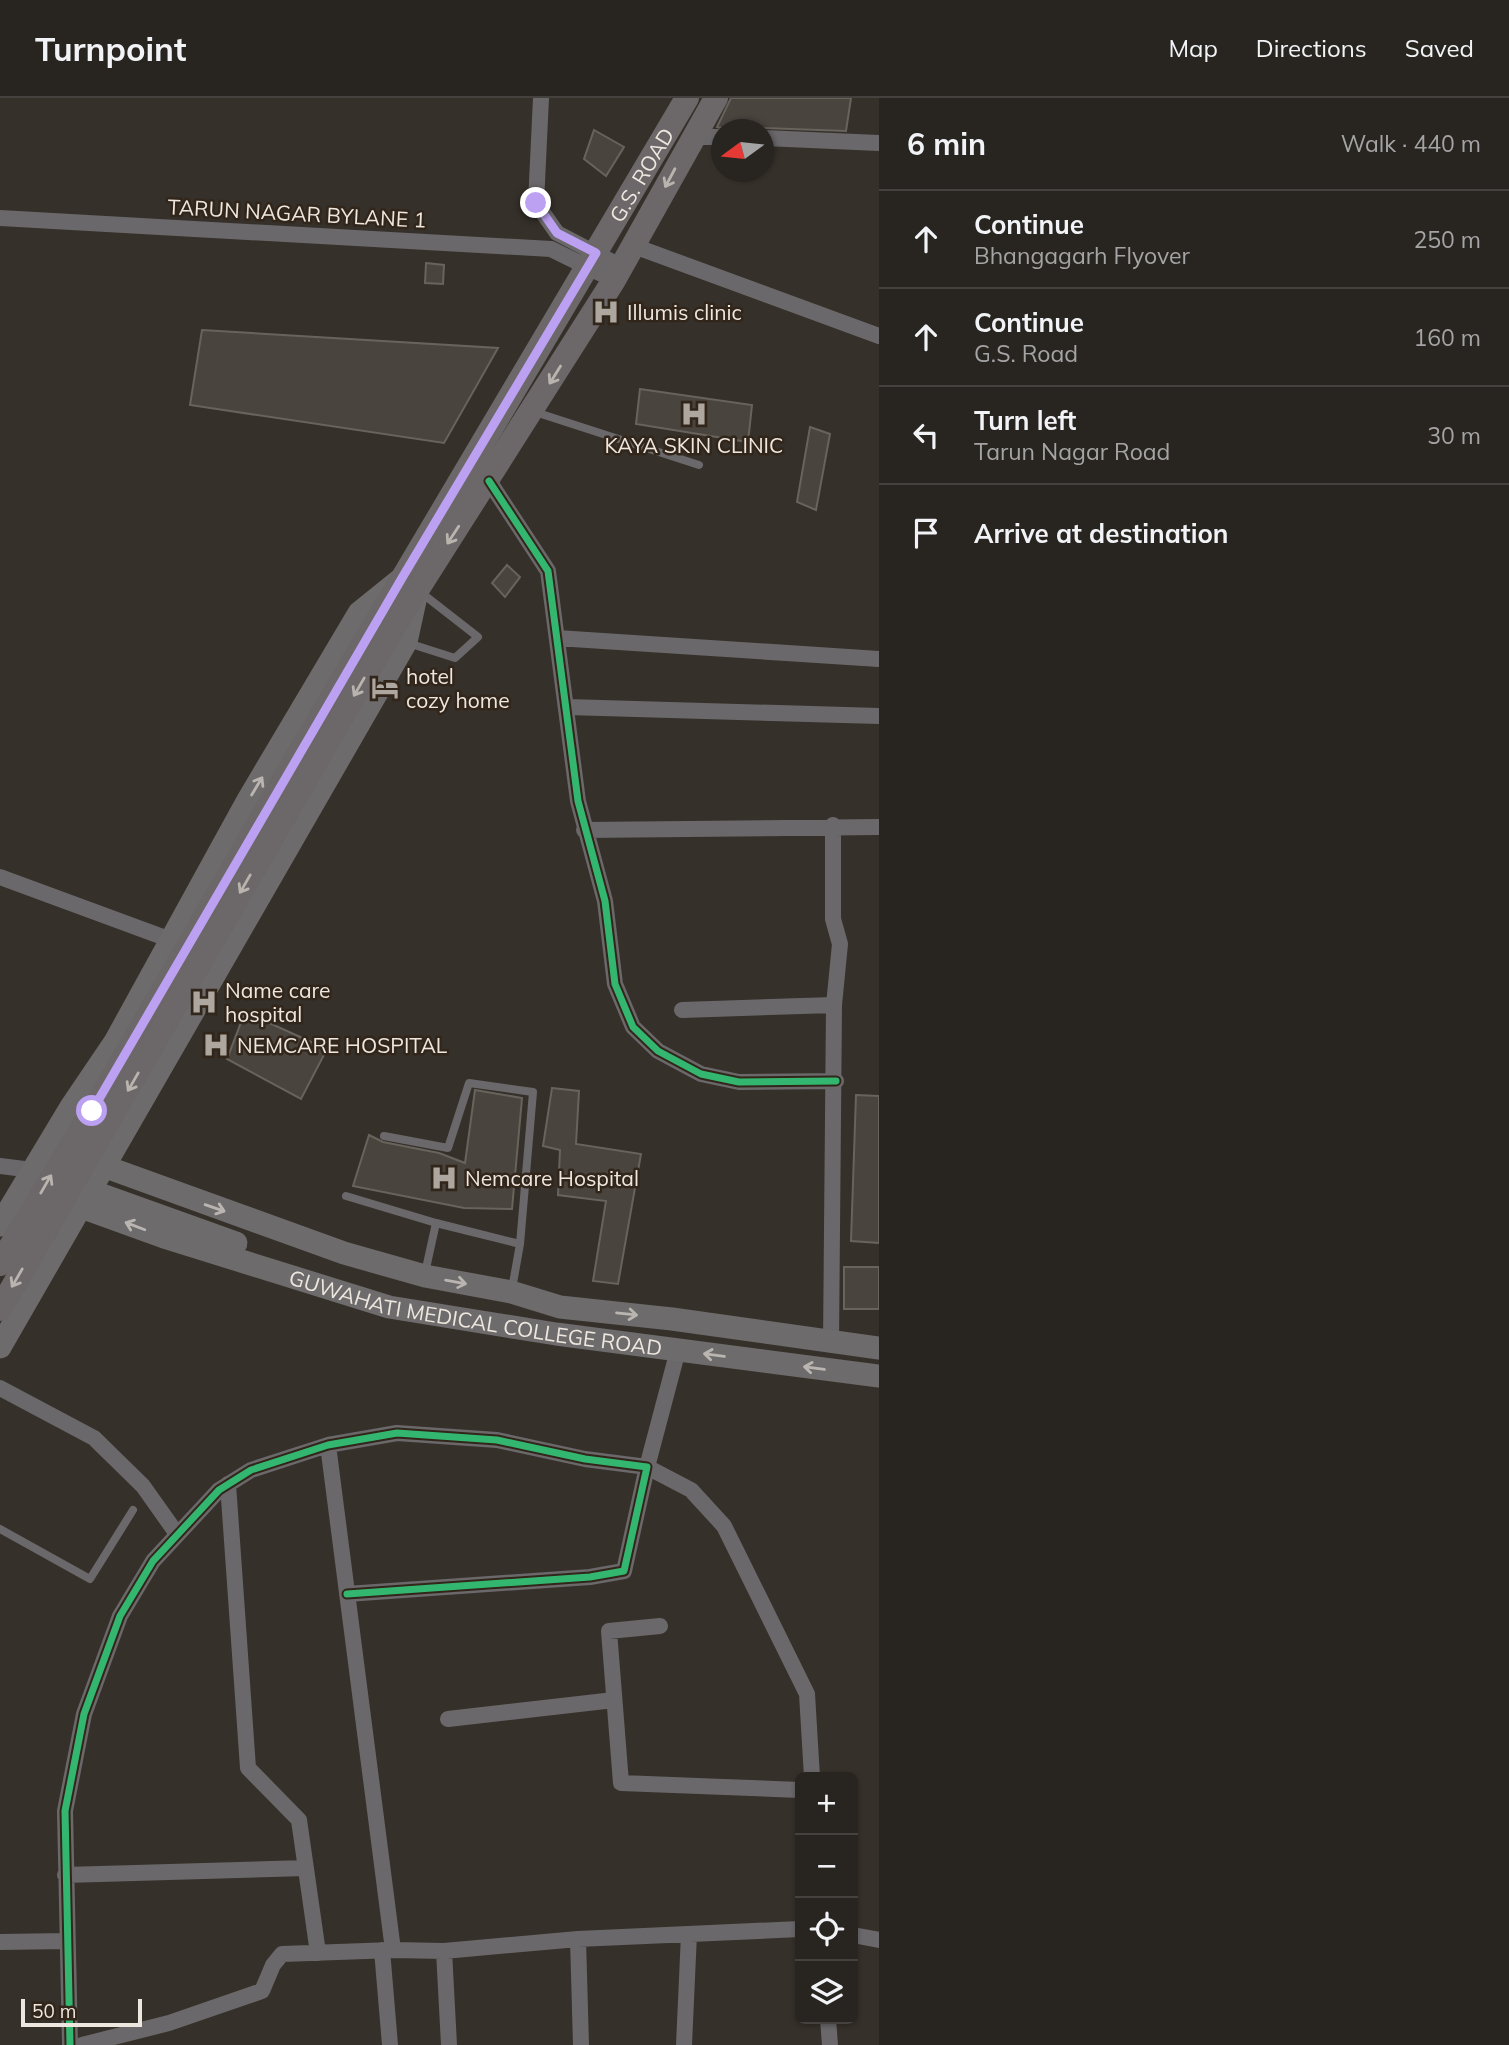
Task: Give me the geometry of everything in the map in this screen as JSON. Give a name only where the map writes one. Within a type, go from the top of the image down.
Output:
[{"type":"main road","name":"G.S. ROAD","points":[[410,584],[592,259],[687,98]]},
{"type":"main road","points":[[77,1196],[106,1167],[391,632],[410,584],[489,481],[618,274],[716,98]]},
{"type":"main road","points":[[0,1225],[32,1170],[115,1042],[248,800],[359,612],[410,584]]},
{"type":"main road","points":[[5,1323],[391,632]]},
{"type":"main road","points":[[0,1264],[391,632]]},
{"type":"main road","points":[[76,1100],[127,1126]]},
{"type":"main road","name":"GUWAHATI MEDICAL COLLEGE ROAD","points":[[106,1167],[344,1253],[508,1302],[672,1319],[879,1348]]},
{"type":"main road","points":[[77,1196],[398,1294],[508,1302],[536,1317],[556,1334]]},
{"type":"main road","name":"GUWAHATI MEDICAL COLLEGE ROAD","points":[[77,1196],[164,1237],[389,1307],[556,1334],[879,1376]]},
{"type":"main road","points":[[536,1317],[560,1307]]},
{"type":"street","points":[[541,98],[536,203],[557,233],[618,274]]},
{"type":"street","points":[[692,137],[711,137]]},
{"type":"street","points":[[774,138],[879,143]]},
{"type":"street","name":"TARUN NAGAR BYLANE 1","points":[[0,218],[551,249],[592,259]]},
{"type":"street","points":[[634,246],[879,336]]},
{"type":"street","points":[[489,481],[548,571],[584,830],[604,901],[615,984],[633,1027],[658,1051],[701,1074],[739,1082],[836,1081]]},
{"type":"street","points":[[557,638],[879,659]]},
{"type":"street","points":[[567,707],[879,716]]},
{"type":"street","points":[[584,830],[834,825],[879,827]]},
{"type":"street","points":[[831,1343],[836,1081],[834,1005],[841,944],[833,919],[834,825]]},
{"type":"street","points":[[0,877],[171,940]]},
{"type":"street","points":[[682,1010],[834,1005]]},
{"type":"street","points":[[0,1166],[32,1170]]},
{"type":"street","points":[[347,1594],[590,1577],[624,1571],[647,1467],[678,1350]]},
{"type":"street","points":[[0,1388],[94,1438],[143,1486],[177,1534]]},
{"type":"street","points":[[70,2045],[65,1811],[85,1714],[120,1616],[153,1561],[228,1484],[251,1470],[328,1445],[397,1433],[497,1440],[585,1459],[647,1467],[691,1490],[724,1526],[807,1694],[812,1772]]},
{"type":"street","points":[[328,1445],[388,1950],[390,2045]]},
{"type":"street","points":[[228,1484],[248,1768],[299,1820],[318,1953]]},
{"type":"street","points":[[660,1626],[609,1631],[621,1783],[795,1790]]},
{"type":"street","points":[[448,1719],[614,1700]]},
{"type":"street","points":[[65,1875],[306,1868]]},
{"type":"street","points":[[82,2045],[169,2023],[262,1991],[273,1965],[282,1954],[443,1951],[578,1939],[795,1929]]},
{"type":"street","points":[[684,2045],[689,1934]]},
{"type":"street","points":[[858,1936],[879,1940]]},
{"type":"street","points":[[578,1939],[581,2045]]},
{"type":"street","points":[[0,1941],[66,1941]]},
{"type":"street","points":[[443,1951],[449,2045]]},
{"type":"street","points":[[828,2024],[830,2045]]},
{"type":"lane","points":[[532,411],[699,465]]},
{"type":"lane","points":[[391,632],[455,658],[478,637],[410,584]]},
{"type":"lane","points":[[384,1136],[448,1148],[469,1083],[533,1092],[520,1244],[508,1302]]},
{"type":"lane","points":[[346,1196],[520,1244]]},
{"type":"lane","points":[[425,1276],[436,1223]]},
{"type":"lane","points":[[0,1529],[90,1579],[133,1510]]},
{"type":"building","points":[[731,98],[851,98],[846,131],[774,128],[774,119],[721,119]]},
{"type":"building","points":[[594,130],[624,147],[606,176],[584,159]]},
{"type":"building","points":[[426,263],[444,265],[443,284],[425,283]]},
{"type":"building","points":[[202,330],[498,348],[444,443],[190,405]]},
{"type":"building","name":"KAYA SKIN CLINIC","points":[[640,389],[752,405],[748,442],[636,424]]},
{"type":"building","points":[[810,427],[830,434],[816,510],[797,502]]},
{"type":"building","points":[[507,565],[520,577],[505,597],[492,583]]},
{"type":"building","points":[[245,1012],[327,1049],[301,1099],[227,1059]]},
{"type":"building","points":[[552,1088],[579,1091],[576,1144],[641,1154],[618,1284],[593,1281],[606,1201],[558,1195],[560,1150],[543,1146]]},
{"type":"building","points":[[475,1090],[522,1098],[512,1209],[464,1208],[353,1186],[369,1135],[383,1142],[439,1153],[465,1163]]},
{"type":"building","points":[[856,1095],[879,1096],[879,1243],[851,1241]]},
{"type":"building","points":[[844,1267],[879,1267],[879,1309],[844,1309]]},
{"type":"cycle path","points":[[489,481],[548,571],[578,801],[605,901],[615,984],[633,1027],[658,1051],[701,1074],[739,1082],[836,1081]]},
{"type":"cycle path","points":[[70,2045],[65,1811],[84,1714],[120,1616],[153,1561],[219,1490],[251,1470],[328,1445],[397,1433],[497,1440],[585,1459],[647,1467],[624,1571],[590,1577],[347,1594]]},
{"type":"place","name":"Illumis clinic","points":[[606,312]]},
{"type":"place","name":"KAYA SKIN CLINIC","points":[[694,414]]},
{"type":"place","name":"hotel cozy home","points":[[385,688]]},
{"type":"place","name":"Name care hospital","points":[[204,1002]]},
{"type":"place","name":"NEMCARE HOSPITAL","points":[[216,1045]]},
{"type":"place","name":"Nemcare Hospital","points":[[444,1178]]},
{"type":"route","points":[[92,1111],[402,578],[596,253],[557,233],[536,203]]}]
